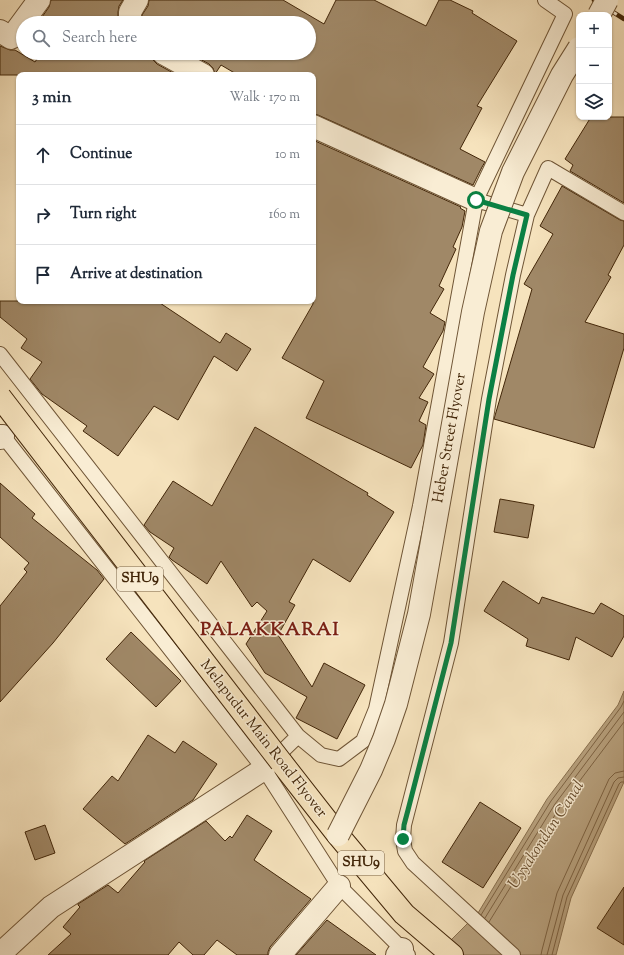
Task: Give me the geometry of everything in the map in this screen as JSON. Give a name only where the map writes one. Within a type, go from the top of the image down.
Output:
[{"type":"main road","name":"Melapudur Main Road Flyover","points":[[0,397],[338,835],[404,914],[452,955]]},
{"type":"street","points":[[27,16],[39,0]]},
{"type":"street","points":[[130,16],[130,12],[137,0]]},
{"type":"street","points":[[600,12],[608,0]]},
{"type":"street","points":[[0,31],[11,38],[16,31]]},
{"type":"street","name":"Heber Street Flyover","points":[[338,835],[371,770],[384,739],[396,704],[419,614],[473,312],[491,231],[513,172],[562,75],[576,53]]},
{"type":"street","points":[[176,60],[198,72]]},
{"type":"street","points":[[316,127],[476,200]]},
{"type":"street","points":[[0,954],[51,907],[264,769]]},
{"type":"street","points":[[280,955],[339,886]]},
{"type":"lane","points":[[0,354],[298,736],[321,755],[339,759],[363,741],[376,709],[420,506],[476,200],[564,14],[545,0]]},
{"type":"lane","points":[[513,955],[412,863],[405,851],[403,839],[404,825],[451,643],[489,399],[513,275],[527,215],[548,168],[624,213]]},
{"type":"lane","points":[[476,200],[527,215]]},
{"type":"lane","points":[[1,435],[264,769],[339,886],[403,953]]},
{"type":"lane","points":[[264,769],[298,736]]},
{"type":"water","name":"Uyyakondan Canal","points":[[624,691],[624,782],[571,898],[556,955],[436,955],[478,913],[547,799],[618,705]]},
{"type":"building","points":[[51,0],[123,0],[119,6],[118,16],[43,16],[49,7]]},
{"type":"building","points":[[149,0],[283,0],[310,16],[142,16],[148,6]]},
{"type":"building","points":[[336,0],[374,0],[426,26],[439,0],[450,0],[473,11],[472,13],[517,41],[477,106],[482,108],[460,149],[485,162],[473,185],[316,115],[316,72],[233,72],[221,65],[216,72],[214,72],[209,64],[202,60],[316,60],[316,19],[324,24]]},
{"type":"building","points":[[0,46],[16,51],[16,60],[32,60],[35,62],[36,60],[153,60],[172,72],[16,72],[16,75],[0,75]]},
{"type":"building","points":[[612,117],[624,117],[624,203],[570,171],[573,165],[565,159],[589,120],[612,120]]},
{"type":"building","points":[[316,141],[461,207],[460,208],[465,211],[462,227],[453,247],[456,249],[439,286],[444,289],[430,313],[445,322],[443,331],[423,367],[434,374],[419,398],[428,402],[419,421],[426,425],[423,445],[411,468],[306,418],[324,381],[282,358],[313,304],[316,304]]},
{"type":"building","points":[[562,186],[624,221],[624,245],[608,275],[611,277],[585,322],[624,334],[624,348],[594,448],[494,419],[532,289],[524,284],[553,234],[540,226]]},
{"type":"building","points":[[0,301],[16,301],[16,304],[162,304],[220,343],[226,333],[251,349],[237,371],[214,356],[178,420],[154,406],[118,456],[83,431],[87,426],[42,394],[30,379],[42,362],[21,348],[27,339],[0,317]]},
{"type":"building","points":[[255,427],[368,493],[367,495],[394,512],[350,582],[313,559],[289,602],[295,605],[278,635],[312,687],[324,663],[365,685],[337,739],[296,718],[307,697],[265,673],[246,644],[267,611],[257,602],[252,607],[221,561],[207,584],[172,560],[169,557],[174,548],[150,532],[144,525],[173,481],[212,506]]},
{"type":"building","points":[[0,483],[35,514],[32,518],[97,570],[104,579],[53,643],[0,702],[0,606],[27,572],[24,569],[29,563],[0,537]]},
{"type":"building","points":[[500,499],[534,505],[528,538],[494,532]]},
{"type":"building","points":[[503,581],[539,604],[542,597],[594,614],[601,603],[624,616],[624,636],[612,657],[576,637],[569,660],[526,646],[528,639],[484,611]]},
{"type":"building","points":[[131,632],[181,681],[156,707],[106,659]]},
{"type":"building","points":[[148,735],[175,753],[183,741],[217,764],[193,800],[125,844],[83,809],[112,776],[118,781]]},
{"type":"building","points":[[480,802],[521,828],[483,888],[442,862]]},
{"type":"building","points":[[247,815],[272,831],[254,860],[311,899],[270,947],[268,955],[237,955],[217,940],[204,955],[193,955],[179,942],[168,955],[48,955],[71,934],[63,927],[80,907],[78,904],[108,885],[118,893],[145,862],[144,861],[206,821],[225,841],[230,836],[232,838]]},
{"type":"building","points":[[45,825],[55,853],[35,860],[25,832]]},
{"type":"building","points":[[624,887],[624,945],[597,928]]},
{"type":"building","points":[[327,920],[376,955],[296,955]]},
{"type":"railway","points":[[594,0],[624,19]]},
{"type":"district","name":"PALAKKARAI","points":[[270,630]]},
{"type":"route","points":[[403,839],[404,825],[451,643],[489,399],[513,275],[527,215],[476,200]]}]
